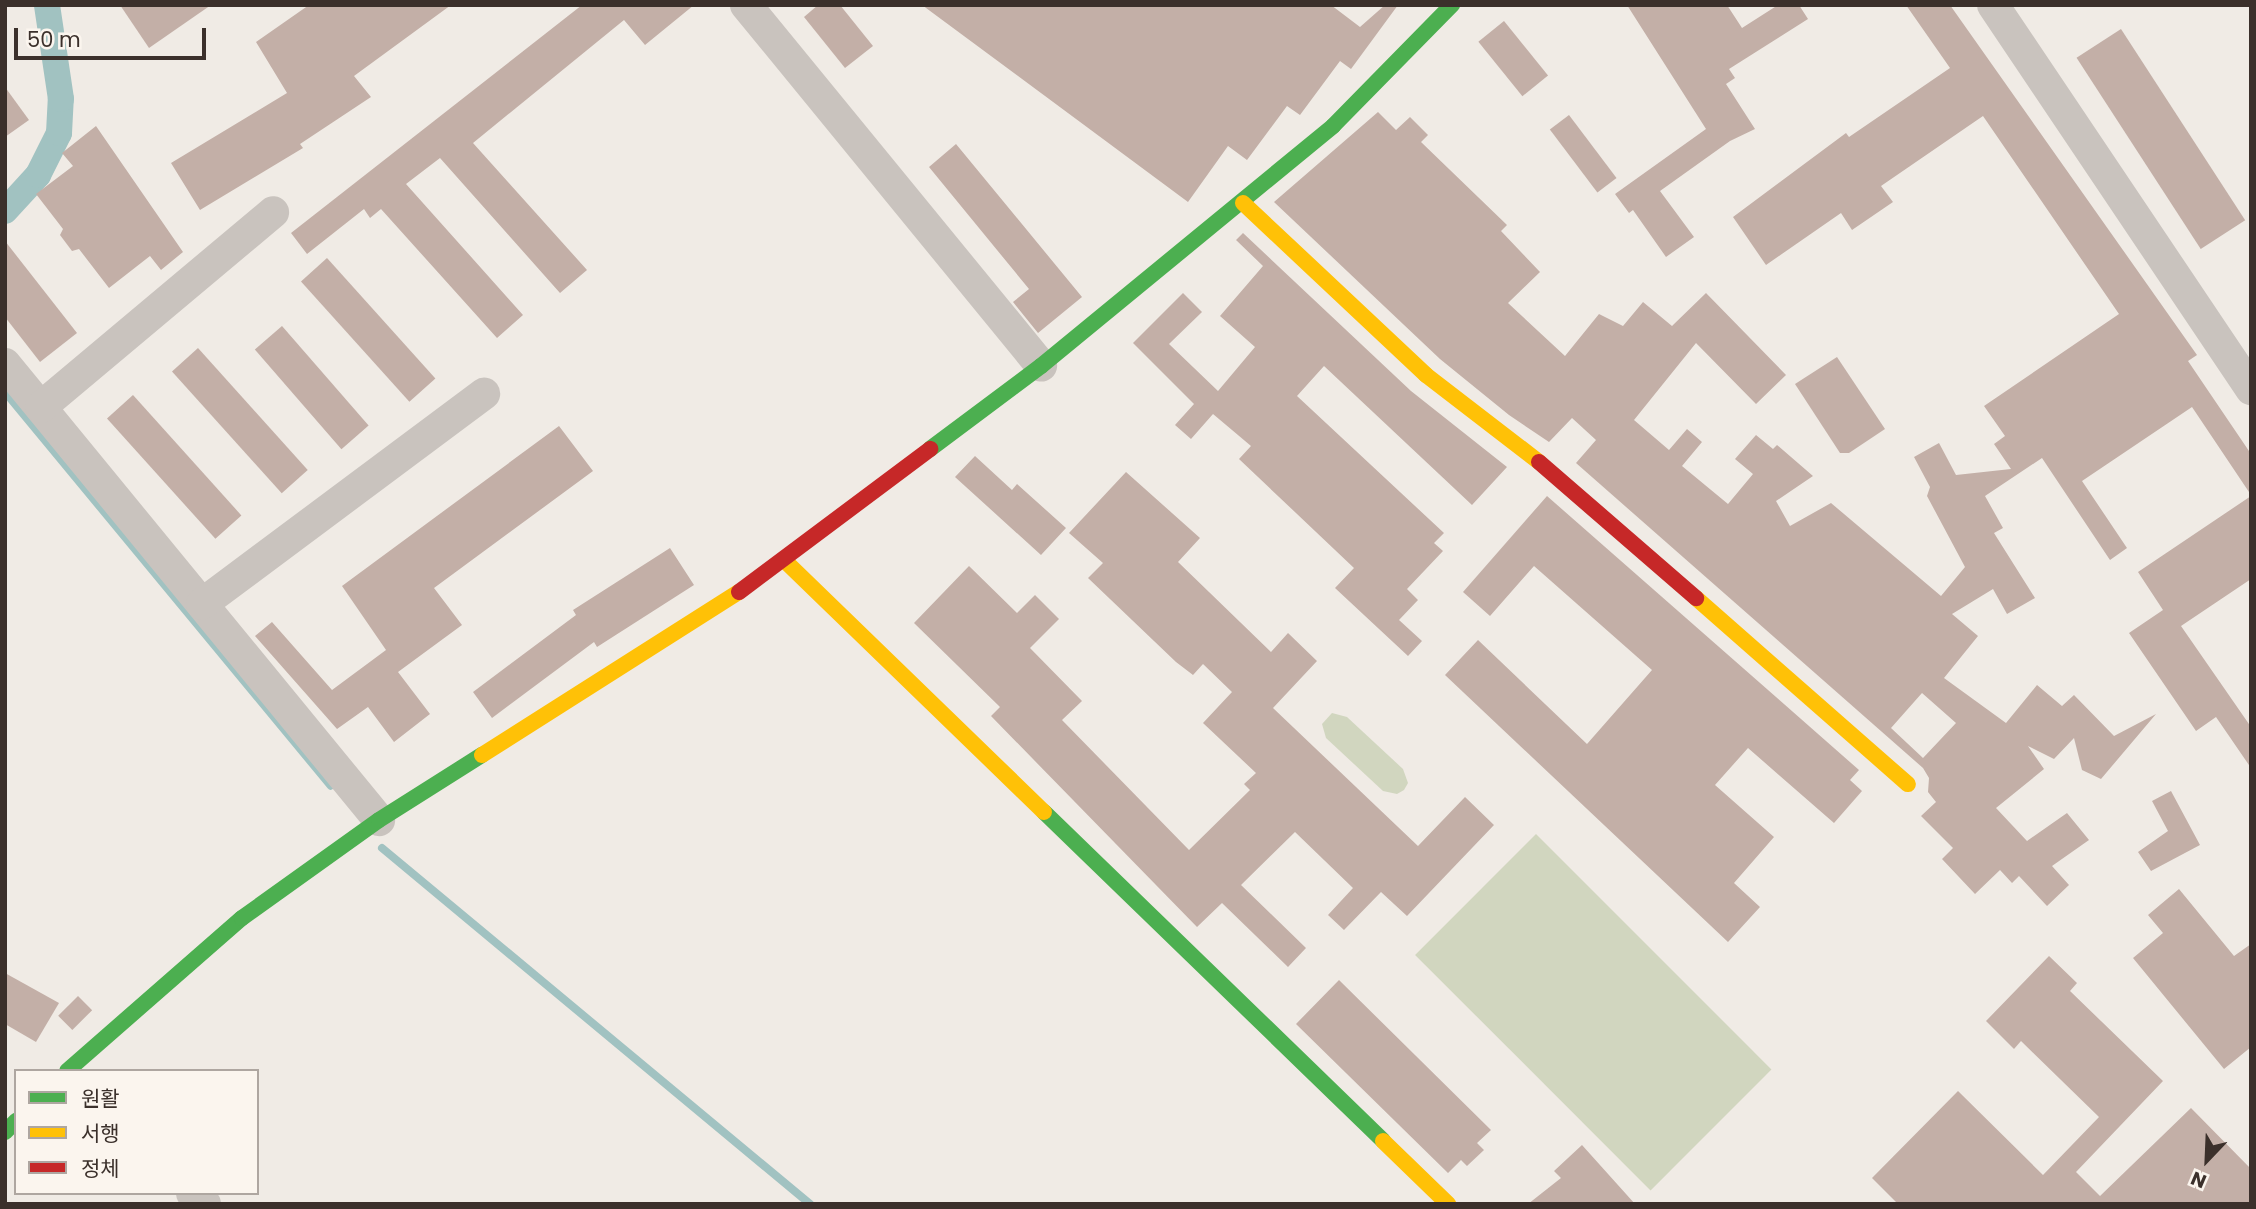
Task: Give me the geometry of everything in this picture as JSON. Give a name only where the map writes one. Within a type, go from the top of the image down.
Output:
[{"type":"street","points":[[746,5],[1041,366]]},
{"type":"street","points":[[69,1069],[242,918],[379,820],[639,657],[784,560],[1041,366],[1243,203],[1333,126],[1452,5]]},
{"type":"street","points":[[1993,5],[2251,388]]},
{"type":"street","points":[[1243,203],[1426,375],[1496,433],[1550,469],[1908,784]]},
{"type":"street","points":[[41,407],[272,212]]},
{"type":"street","points":[[5,364],[379,820]]},
{"type":"street","points":[[202,604],[484,394]]},
{"type":"street","points":[[784,560],[1448,1204]]},
{"type":"green space","points":[[1332,713],[1347,717],[1403,769],[1408,783],[1404,790],[1397,794],[1383,791],[1326,738],[1322,724]]},
{"type":"green space","points":[[1536,834],[1771,1069],[1651,1190],[1415,955]]},
{"type":"building","points":[[120,5],[211,5],[149,48]]},
{"type":"building","points":[[309,5],[451,5],[354,76],[371,97],[300,144],[303,148],[200,210],[171,163],[287,93],[256,42]]},
{"type":"building","points":[[582,5],[694,5],[645,45],[624,20],[473,143],[587,270],[560,293],[440,158],[406,184],[523,315],[497,338],[381,209],[370,218],[364,209],[307,254],[291,233]]},
{"type":"building","points":[[818,5],[840,5],[873,46],[845,68],[804,17]]},
{"type":"building","points":[[922,5],[1331,5],[1360,27],[1385,5],[1398,5],[1351,69],[1340,61],[1300,115],[1287,106],[1247,160],[1228,146],[1188,202]]},
{"type":"building","points":[[1627,5],[1727,5],[1742,28],[1778,5],[1799,5],[1808,19],[1729,69],[1735,78],[1726,84],[1755,129],[1730,141],[1660,191],[1694,237],[1666,257],[1633,210],[1629,213],[1615,194],[1706,129]]},
{"type":"building","points":[[1906,5],[1950,5],[2197,355],[2188,361],[2251,454],[2251,495],[2192,407],[2082,481],[2127,548],[2110,560],[2042,458],[1985,496],[2003,528],[1994,533],[2035,598],[2007,614],[1993,589],[1952,614],[1978,636],[1944,678],[2006,723],[2037,685],[2062,706],[2074,695],[2114,736],[2156,714],[2101,779],[2082,770],[2074,738],[2054,759],[2028,746],[2044,769],[1996,808],[2027,841],[2067,813],[2089,840],[2052,866],[2069,885],[2047,906],[2019,876],[2012,883],[2000,870],[1975,894],[1942,859],[1953,848],[1921,816],[1936,802],[1928,792],[1929,778],[1923,768],[1576,463],[1596,440],[1572,418],[1549,442],[1509,415],[1440,359],[1274,202],[1378,112],[1396,130],[1410,117],[1428,135],[1421,142],[1507,225],[1501,231],[1540,272],[1508,303],[1565,356],[1599,314],[1623,326],[1643,302],[1672,326],[1706,293],[1786,375],[1756,404],[1696,343],[1634,420],[1669,450],[1687,429],[1702,442],[1682,466],[1728,504],[1753,474],[1735,459],[1756,435],[1773,449],[1777,445],[1813,476],[1776,501],[1790,526],[1831,503],[1941,596],[1965,567],[1927,496],[1930,487],[1914,457],[1939,443],[1956,475],[2011,469],[1994,444],[2005,436],[1984,406],[2119,314],[1983,116],[1881,186],[1893,202],[1852,230],[1841,213],[1766,265],[1733,217],[1846,133],[1849,137],[1950,68]],"holes":[[[1922,693],[1956,723],[1923,758],[1891,728]]]},
{"type":"building","points":[[1504,21],[1548,75],[1522,96],[1478,42]]},
{"type":"building","points":[[2121,29],[2245,220],[2201,249],[2077,58]]},
{"type":"building","points":[[5,87],[29,120],[5,137]]},
{"type":"building","points":[[1569,115],[1617,178],[1597,193],[1550,129]]},
{"type":"building","points":[[96,126],[183,252],[161,270],[150,256],[109,288],[79,249],[72,251],[60,235],[63,229],[36,194],[73,166],[62,153]]},
{"type":"building","points":[[956,144],[1082,297],[1038,333],[1013,302],[1029,289],[929,167]]},
{"type":"building","points":[[1243,233],[1411,391],[1507,467],[1472,505],[1324,366],[1297,396],[1444,533],[1434,543],[1443,551],[1407,589],[1418,600],[1399,620],[1422,641],[1408,656],[1335,588],[1354,568],[1239,459],[1251,446],[1213,414],[1191,439],[1175,425],[1194,404],[1133,343],[1183,293],[1202,312],[1169,344],[1218,391],[1255,347],[1220,316],[1263,266],[1236,240]]},
{"type":"building","points":[[5,241],[77,333],[40,362],[5,317]]},
{"type":"building","points":[[327,258],[435,378],[409,402],[301,281]]},
{"type":"building","points":[[282,326],[369,426],[341,449],[255,350]]},
{"type":"building","points":[[198,348],[308,470],[282,493],[172,371]]},
{"type":"building","points":[[1837,357],[1885,429],[1849,453],[1840,453],[1795,384]]},
{"type":"building","points":[[133,395],[241,515],[215,539],[107,418]]},
{"type":"building","points":[[559,426],[593,471],[434,588],[462,625],[398,672],[430,714],[394,742],[368,707],[337,729],[255,636],[272,622],[332,690],[386,650],[342,586]]},
{"type":"building","points":[[975,456],[1012,490],[1017,484],[1066,528],[1041,555],[955,477]]},
{"type":"building","points":[[1126,472],[1200,538],[1178,562],[1271,652],[1288,633],[1317,661],[1273,708],[1418,846],[1465,797],[1494,825],[1407,916],[1381,892],[1344,930],[1328,915],[1353,888],[1295,832],[1241,885],[1306,948],[1288,967],[1222,903],[1197,927],[991,716],[1000,707],[914,623],[969,566],[1017,613],[1035,595],[1059,619],[1030,648],[1082,701],[1062,720],[1189,850],[1250,790],[1244,784],[1256,773],[1203,723],[1232,692],[1203,664],[1193,675],[1176,662],[1088,578],[1103,563],[1069,533]]},
{"type":"building","points":[[1547,496],[1859,770],[1850,780],[1862,791],[1834,823],[1748,748],[1715,785],[1774,837],[1734,883],[1760,907],[1728,942],[1445,675],[1478,640],[1587,744],[1652,670],[1534,566],[1490,616],[1463,592]]},
{"type":"building","points":[[2251,496],[2251,579],[2181,626],[2251,727],[2251,768],[2216,717],[2196,731],[2129,633],[2163,610],[2138,572]]},
{"type":"building","points":[[670,548],[694,585],[597,647],[594,642],[492,718],[473,692],[576,615],[573,610]]},
{"type":"building","points":[[2171,791],[2200,845],[2151,871],[2138,852],[2168,831],[2152,801]]},
{"type":"building","points":[[2179,889],[2234,956],[2251,944],[2251,1047],[2224,1069],[2133,958],[2163,933],[2148,915]]},
{"type":"building","points":[[2049,956],[2077,983],[2070,991],[2163,1081],[2076,1172],[2100,1196],[2191,1108],[2251,1169],[2251,1204],[1898,1204],[1872,1178],[1958,1091],[2043,1175],[2099,1117],[2021,1041],[2014,1049],[1986,1021]]},
{"type":"building","points":[[5,973],[59,1003],[36,1042],[5,1024]]},
{"type":"building","points":[[1339,980],[1491,1130],[1477,1143],[1484,1150],[1467,1166],[1461,1160],[1448,1173],[1296,1024]]},
{"type":"building","points":[[78,996],[92,1010],[72,1030],[58,1016]]},
{"type":"building","points":[[1582,1145],[1635,1204],[1528,1204],[1561,1178],[1554,1171]]},
{"type":"waterway","points":[[5,211],[38,175],[59,133],[61,99],[47,5]]},
{"type":"waterway","points":[[5,392],[331,786]]},
{"type":"waterway","points":[[382,848],[810,1204]]},
{"type":"traffic: fast","points":[[930,449],[1041,366],[1333,126],[1452,5]]},
{"type":"traffic: fast","points":[[69,1069],[242,918],[379,820],[482,755]]},
{"type":"traffic: fast","points":[[1044,812],[1383,1141]]},
{"type":"traffic: fast","points":[[5,1132],[14,1123]]},
{"type":"traffic: slow","points":[[1243,203],[1426,375],[1539,462]]},
{"type":"traffic: slow","points":[[784,560],[1044,812]]},
{"type":"traffic: slow","points":[[482,755],[739,592]]},
{"type":"traffic: slow","points":[[1696,598],[1908,784]]},
{"type":"traffic: slow","points":[[1383,1141],[1448,1204]]},
{"type":"traffic: jam","points":[[739,592],[930,449]]},
{"type":"traffic: jam","points":[[1539,462],[1696,598]]}]
